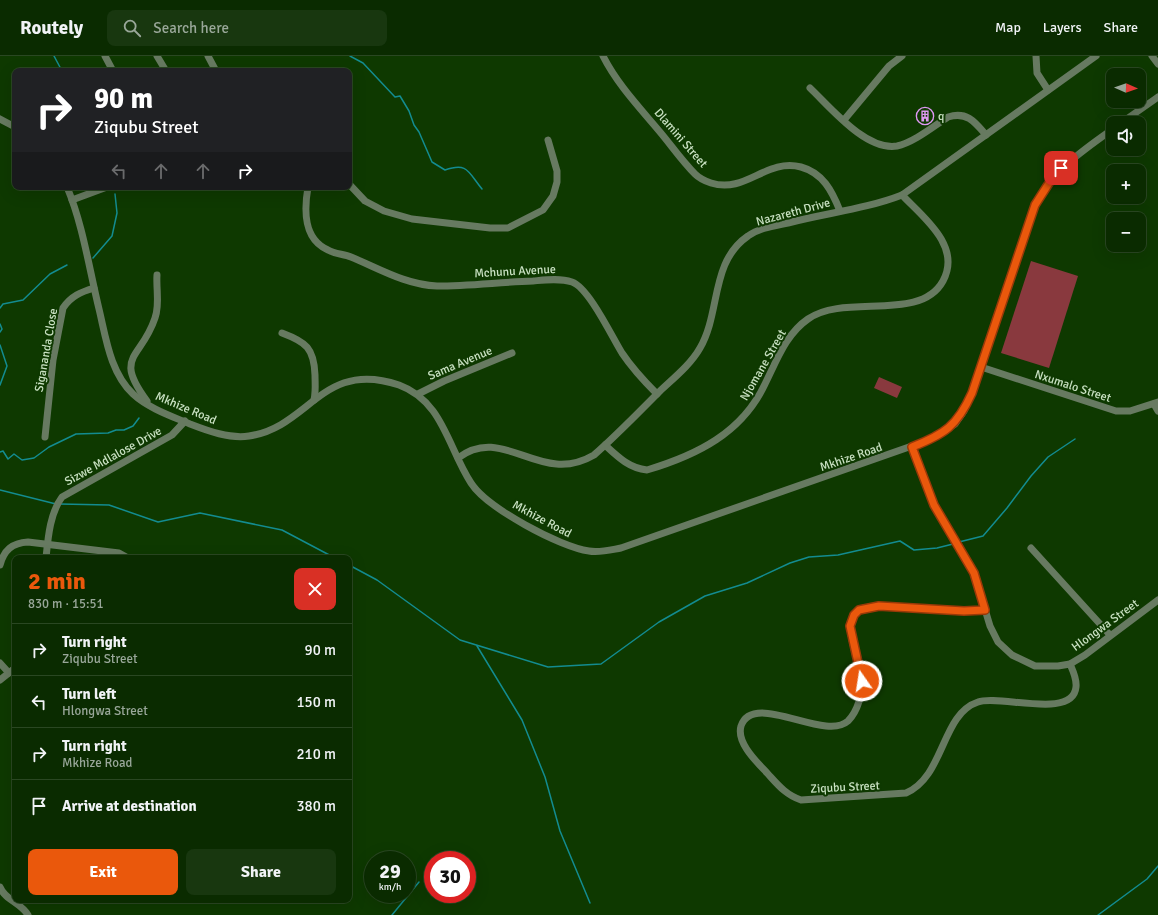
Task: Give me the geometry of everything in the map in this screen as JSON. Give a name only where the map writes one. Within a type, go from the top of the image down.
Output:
[{"type":"street","points":[[105,56],[111,68]]},
{"type":"street","points":[[157,56],[164,68]]},
{"type":"street","points":[[208,56],[214,68]]},
{"type":"street","name":"Dlamini Street","points":[[603,56],[616,78],[688,165],[702,179],[716,184],[732,184],[748,180],[780,165],[795,166],[816,173],[822,179],[833,195],[840,211]]},
{"type":"street","points":[[844,120],[889,66],[902,56]]},
{"type":"street","points":[[1036,56],[1037,73],[1048,90]]},
{"type":"street","name":"Nazareth Drive","points":[[458,458],[475,449],[490,446],[547,464],[570,464],[591,457],[694,358],[709,328],[721,272],[737,246],[749,235],[766,228],[887,201],[902,195],[1096,56]]},
{"type":"street","points":[[1152,56],[1158,64]]},
{"type":"street","points":[[810,88],[866,139],[884,146],[897,146],[906,143],[948,117],[955,115],[970,118],[986,135]]},
{"type":"street","points":[[1131,116],[1158,97]]},
{"type":"street","points":[[0,119],[12,125]]},
{"type":"street","name":"Mkhize Road","points":[[68,190],[72,200],[107,344],[123,384],[134,395],[150,405],[185,421],[219,433],[238,437],[248,437],[276,428],[336,385],[353,380],[369,378],[400,386],[418,394],[439,418],[475,489],[497,508],[562,543],[591,552],[621,548],[912,447],[929,440],[955,424],[964,411],[972,393],[1035,205],[1051,180],[1061,168],[1106,134]]},
{"type":"street","points":[[352,187],[365,201],[384,211],[412,219],[490,228],[508,228],[543,210],[553,196],[557,182],[557,171],[548,140]]},
{"type":"street","points":[[72,200],[99,190]]},
{"type":"street","name":"Mchunu Avenue","points":[[308,190],[305,210],[311,237],[324,248],[411,281],[435,286],[552,280],[573,282],[583,290],[590,300],[622,354],[657,394]]},
{"type":"street","name":"Njomane Street","points":[[605,445],[630,465],[638,469],[647,470],[698,451],[724,436],[750,409],[765,385],[786,342],[802,323],[810,317],[841,308],[917,302],[932,293],[943,281],[947,272],[948,257],[946,249],[936,231],[902,195]]},
{"type":"street","points":[[150,405],[132,378],[130,366],[131,361],[146,338],[156,317],[158,307],[156,290],[157,275]]},
{"type":"street","name":"Sigananda Close","points":[[45,437],[44,409],[64,308],[67,302],[78,293],[94,288]]},
{"type":"street","points":[[282,332],[299,340],[310,350],[314,362],[314,400]]},
{"type":"street","name":"Sama Avenue","points":[[418,394],[444,381],[512,353]]},
{"type":"street","name":"Nxumalo Street","points":[[981,367],[1116,411],[1130,411],[1156,403]]},
{"type":"street","points":[[1156,403],[1158,411]]},
{"type":"street","name":"Sizwe Mdlalose Drive","points":[[46,555],[56,508],[62,497],[172,435],[185,421]]},
{"type":"street","name":"Hlongwa Street","points":[[912,447],[934,505],[964,554],[977,580],[985,610],[998,642],[1012,655],[1035,666],[1058,666],[1070,664],[1158,600]]},
{"type":"street","points":[[0,565],[8,550],[17,543],[119,553],[123,555]]},
{"type":"street","points":[[1031,548],[1110,635]]},
{"type":"street","name":"Ziqubu Street","points":[[985,610],[964,611],[879,606],[859,610],[854,615],[850,626],[861,673],[861,692],[855,711],[848,720],[839,726],[828,726],[767,713],[754,714],[742,724],[741,733],[745,745],[788,795],[801,800],[906,793],[920,786],[925,780],[937,761],[954,725],[968,708],[978,702],[989,700],[1049,705],[1064,702],[1073,696],[1076,688],[1076,681],[1070,664]]},
{"type":"street","points":[[0,663],[9,673]]},
{"type":"street","points":[[0,680],[12,670]]},
{"type":"street","points":[[0,887],[4,894],[12,900]]},
{"type":"street","points":[[16,903],[22,907],[28,915]]},
{"type":"shaded area","points":[[1031,261],[1078,276],[1049,368],[1001,353]]},
{"type":"shaded area","points":[[879,377],[902,387],[897,398],[874,388]]},
{"type":"waterway","points":[[54,56],[60,68]]},
{"type":"waterway","points":[[350,56],[363,63],[395,97],[400,96],[409,111],[432,162],[445,170],[459,167],[467,170],[482,189]]},
{"type":"waterway","points":[[93,258],[112,236],[117,213],[115,194]]},
{"type":"waterway","points":[[0,308],[3,304],[23,300],[50,274],[67,265]]},
{"type":"waterway","points":[[0,324],[2,329],[0,332]]},
{"type":"waterway","points":[[0,345],[7,366],[0,385]]},
{"type":"waterway","points":[[0,452],[3,451],[8,459],[14,454],[22,460],[34,458],[49,447],[76,434],[108,433],[116,430],[124,430],[133,426],[139,418]]},
{"type":"waterway","points":[[959,542],[983,536],[1048,457],[1075,439]]},
{"type":"waterway","points":[[0,490],[56,504]]},
{"type":"waterway","points":[[60,504],[109,505],[158,522],[200,513],[282,530],[329,555]]},
{"type":"waterway","points":[[352,567],[377,580],[460,640],[548,667],[601,664],[659,622],[705,596],[747,583],[790,563],[809,557],[838,555],[900,541],[914,550],[937,548],[953,544]]},
{"type":"waterway","points":[[477,646],[522,720],[545,777],[560,831],[590,903]]},
{"type":"waterway","points":[[1098,915],[1147,879],[1158,866]]},
{"type":"waterway","points":[[392,915],[419,882]]},
{"type":"place","name":"q","points":[[925,116]]},
{"type":"route","points":[[862,681],[850,626],[854,615],[859,610],[879,606],[964,611],[985,610],[979,587],[970,563],[934,505],[912,447],[929,440],[955,424],[964,411],[981,367],[1035,205],[1042,192],[1061,168]]}]
